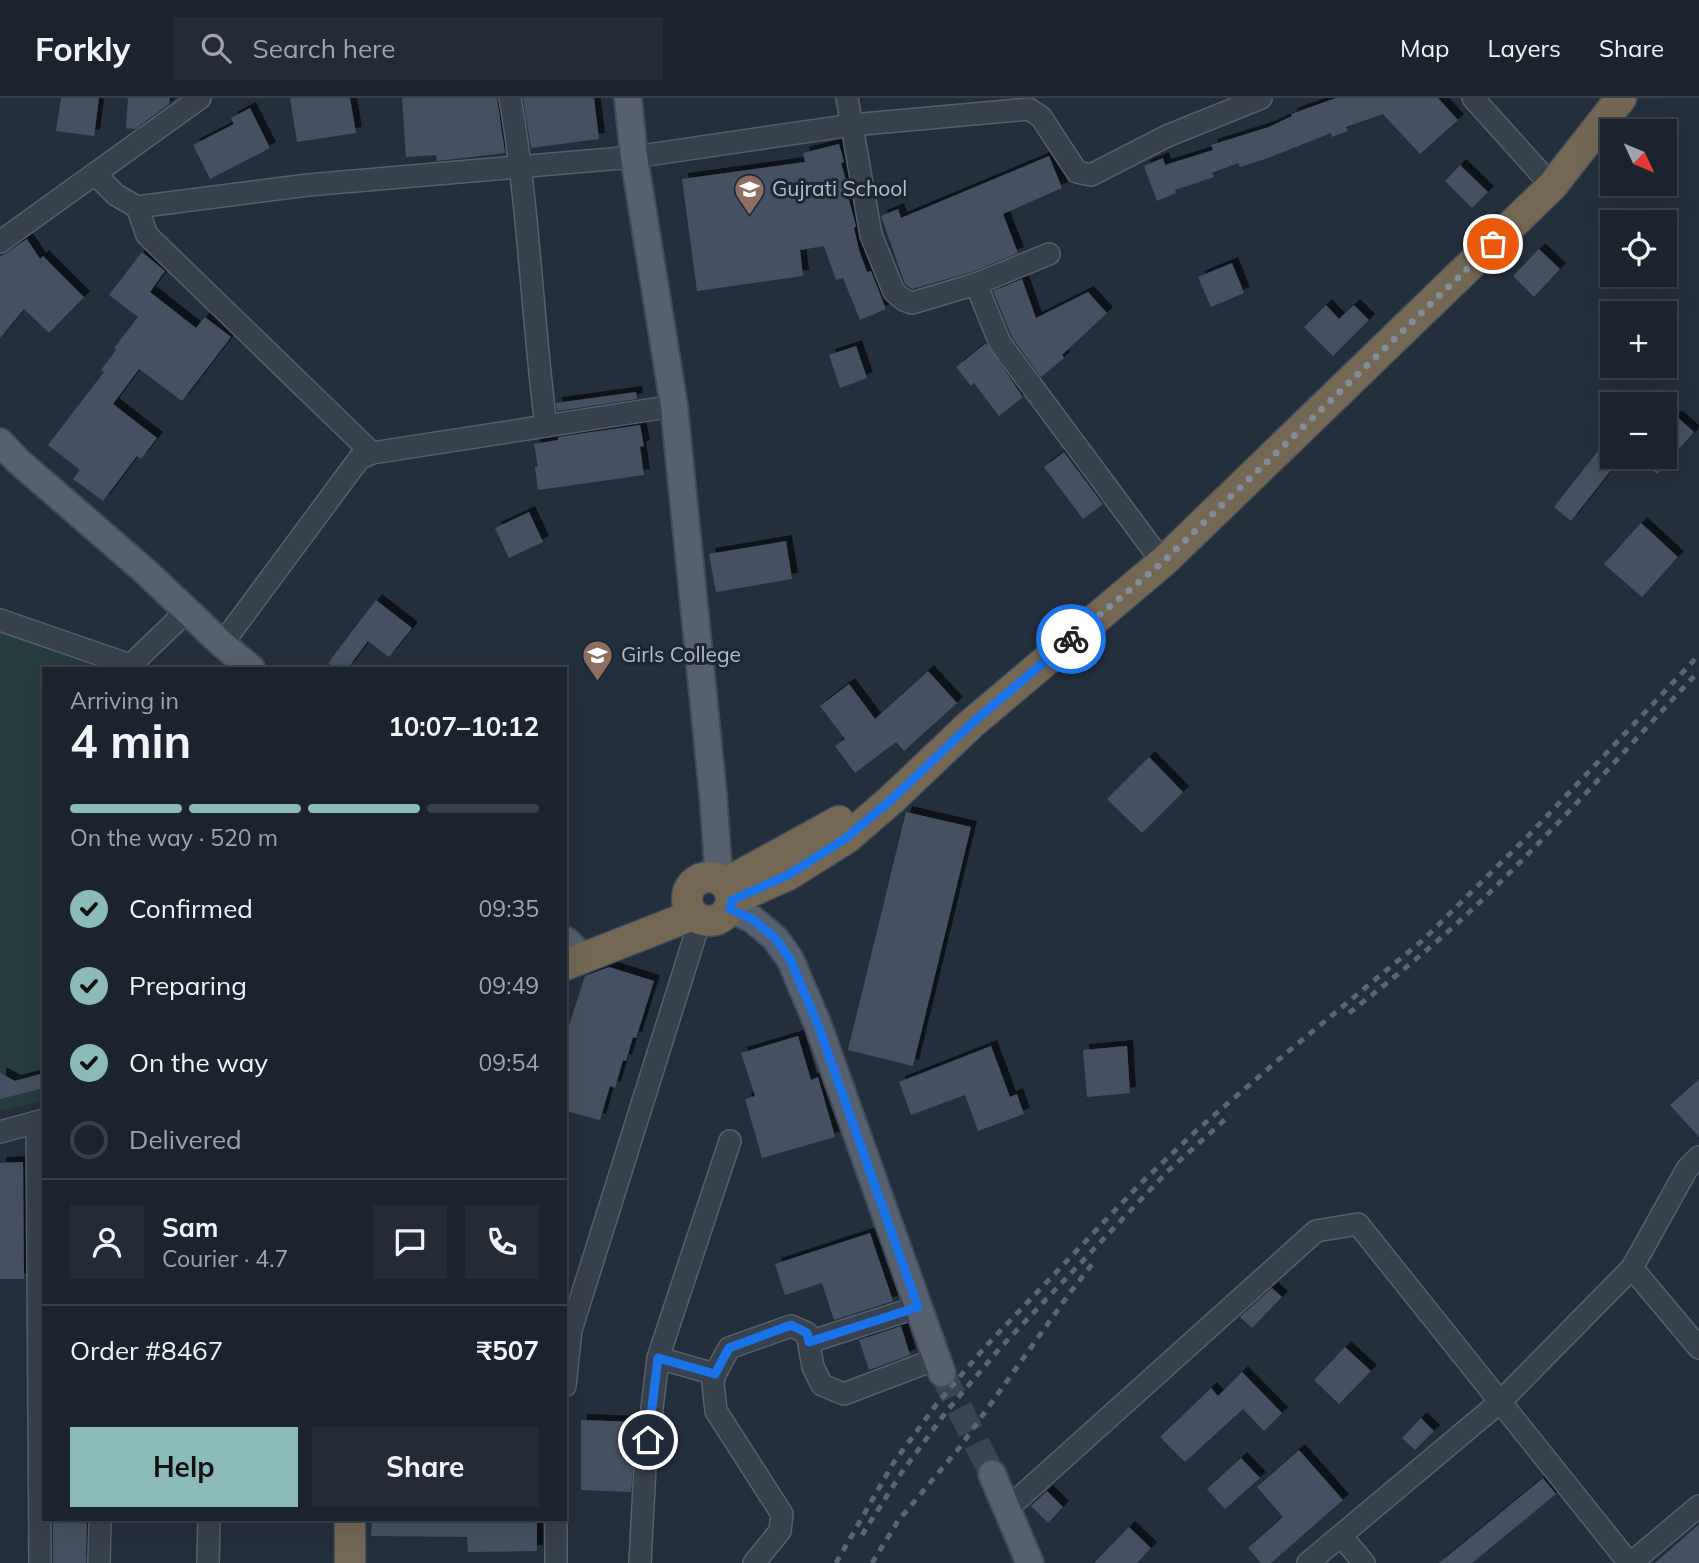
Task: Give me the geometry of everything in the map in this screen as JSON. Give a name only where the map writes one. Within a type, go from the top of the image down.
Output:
[{"type":"highway","points":[[567,950],[693,911],[717,921],[727,893],[840,821],[1152,548],[1547,180],[1602,98]]},
{"type":"highway","points":[[727,893],[788,875],[839,843],[892,799],[971,724],[1164,561],[1547,180],[1621,98]]},
{"type":"highway","points":[[693,911],[689,890],[701,878],[710,876],[727,893]]},
{"type":"highway","points":[[350,1521],[350,1563]]},
{"type":"highway","points":[[362,1563],[363,1521]]},
{"type":"main road","points":[[628,98],[634,157],[674,406],[713,794],[727,893],[775,938],[790,959],[818,1025],[939,1366]]},
{"type":"main road","points":[[0,442],[250,667]]},
{"type":"main road","points":[[992,1474],[1030,1563]]},
{"type":"street","points":[[0,242],[200,98]]},
{"type":"street","points":[[510,98],[521,166],[546,426]]},
{"type":"street","points":[[847,98],[871,234],[894,292],[904,300],[912,303],[976,284],[1049,254]]},
{"type":"street","points":[[95,173],[116,195],[137,207],[309,185],[634,157],[852,125],[1029,109],[1041,117],[1077,172],[1091,175],[1167,136],[1261,98]]},
{"type":"street","points":[[1473,98],[1547,180]]},
{"type":"street","points":[[137,207],[147,235],[372,453]]},
{"type":"street","points":[[976,284],[1000,343],[1152,548]]},
{"type":"street","points":[[222,644],[359,459],[372,453],[674,406]]},
{"type":"street","points":[[0,620],[133,666],[187,611]]},
{"type":"street","points":[[567,1364],[570,1330],[693,911]]},
{"type":"street","points":[[0,1132],[40,1121],[40,1563]]},
{"type":"street","points":[[640,1563],[645,1467],[658,1358],[730,1141]]},
{"type":"street","points":[[1308,1563],[1500,1402],[1632,1268],[1687,1169],[1699,1157]]},
{"type":"street","points":[[1007,1509],[1316,1231],[1358,1224],[1630,1563],[1699,1506]]},
{"type":"street","points":[[1632,1268],[1699,1348]]},
{"type":"street","points":[[809,1342],[918,1307]]},
{"type":"street","points":[[754,1563],[780,1531],[782,1514],[716,1411],[713,1383],[729,1348],[791,1325],[807,1333],[813,1367],[822,1385],[844,1394],[939,1366]]},
{"type":"street","points":[[658,1358],[715,1374]]},
{"type":"street","points":[[99,1563],[100,1521]]},
{"type":"street","points":[[208,1563],[209,1521]]},
{"type":"street","points":[[556,1521],[556,1563]]},
{"type":"street","points":[[1342,1537],[1364,1563]]},
{"type":"green space","points":[[0,620],[136,667],[42,667],[42,1101],[0,1111]]},
{"type":"building","points":[[61,98],[99,98],[94,136],[56,131]]},
{"type":"building","points":[[128,98],[170,98],[169,104],[135,129],[126,128]]},
{"type":"building","points":[[290,98],[350,98],[356,133],[297,142]]},
{"type":"building","points":[[402,98],[497,98],[505,153],[437,161],[436,155],[406,157]]},
{"type":"building","points":[[523,98],[594,98],[599,139],[531,148]]},
{"type":"building","points":[[1336,98],[1438,98],[1458,120],[1420,154],[1383,114],[1346,127],[1348,131],[1332,137],[1331,133],[1268,158],[1240,167],[1238,163],[1212,173],[1214,177],[1175,190],[1176,193],[1157,201],[1144,166],[1163,158],[1165,165],[1213,150],[1211,145],[1269,127],[1292,116],[1291,114]]},
{"type":"building","points":[[250,108],[270,148],[210,179],[193,145],[234,124],[231,118]]},
{"type":"building","name":"Gujrati School","points":[[839,144],[859,250],[867,272],[871,271],[886,309],[860,320],[843,278],[836,280],[824,246],[800,250],[803,276],[697,291],[682,179],[805,162],[803,153]]},
{"type":"building","points":[[1049,156],[1062,188],[1003,214],[1018,253],[972,272],[912,289],[905,284],[881,216],[898,209],[901,218]]},
{"type":"building","points":[[1460,165],[1488,192],[1472,208],[1445,181]]},
{"type":"building","points":[[27,239],[40,259],[43,256],[84,297],[49,333],[24,309],[0,338],[0,257]]},
{"type":"building","points":[[1539,249],[1560,269],[1534,297],[1513,276]]},
{"type":"building","points":[[142,252],[165,271],[150,292],[196,328],[205,317],[231,337],[182,401],[139,369],[113,404],[157,438],[141,459],[137,456],[103,501],[73,479],[80,470],[48,445],[104,372],[101,370],[116,350],[114,348],[138,317],[109,295]]},
{"type":"building","points":[[1232,263],[1244,293],[1211,307],[1198,277]]},
{"type":"building","points":[[1022,279],[1036,318],[1088,292],[1107,313],[1062,355],[1064,358],[1041,377],[1012,337],[993,291]]},
{"type":"building","points":[[1326,305],[1339,319],[1354,305],[1369,320],[1333,356],[1304,327]]},
{"type":"building","points":[[986,343],[1023,397],[999,416],[974,383],[971,386],[956,367]]},
{"type":"building","points":[[856,346],[867,378],[840,388],[829,355]]},
{"type":"building","points":[[636,392],[637,399],[557,411],[556,403]]},
{"type":"building","points":[[1677,417],[1694,432],[1677,451]]},
{"type":"building","points":[[640,425],[644,446],[640,447],[644,475],[538,490],[534,444],[558,440],[558,437]]},
{"type":"building","points":[[1600,448],[1600,469],[1612,469],[1571,521],[1554,507]]},
{"type":"building","points":[[1064,452],[1103,504],[1083,519],[1044,467]]},
{"type":"building","points":[[529,512],[543,542],[509,558],[495,528]]},
{"type":"building","points":[[1641,523],[1678,557],[1642,597],[1604,564]]},
{"type":"building","points":[[786,541],[792,579],[716,592],[709,554]]},
{"type":"building","points":[[376,600],[412,628],[389,657],[368,641],[349,667],[334,667],[328,663]]},
{"type":"building","points":[[928,671],[957,703],[904,751],[896,742],[855,773],[835,746],[845,739],[820,706],[849,684],[875,719]]},
{"type":"building","points":[[1149,757],[1183,792],[1142,833],[1107,799]]},
{"type":"building","points":[[906,812],[971,827],[913,1066],[848,1050]]},
{"type":"building","points":[[609,967],[654,981],[636,1038],[633,1037],[626,1061],[623,1060],[615,1088],[610,1086],[600,1120],[567,1112],[567,1031],[585,976]]},
{"type":"building","points":[[798,1036],[811,1080],[818,1077],[835,1137],[762,1158],[745,1099],[755,1096],[741,1053]]},
{"type":"building","points":[[991,1046],[1010,1097],[1017,1094],[1024,1114],[978,1131],[965,1095],[911,1115],[899,1082]]},
{"type":"building","points":[[1127,1046],[1130,1093],[1087,1097],[1083,1050]]},
{"type":"building","points":[[0,1073],[15,1081],[42,1074],[42,1088],[0,1099]]},
{"type":"building","points":[[1699,1079],[1699,1137],[1670,1105]]},
{"type":"building","points":[[23,1162],[24,1279],[0,1279],[0,1163]]},
{"type":"building","points":[[870,1233],[893,1301],[834,1320],[822,1283],[785,1295],[775,1264]]},
{"type":"building","points":[[1272,1288],[1282,1297],[1252,1328],[1240,1317]]},
{"type":"building","points":[[901,1326],[910,1355],[869,1370],[859,1340]]},
{"type":"building","points":[[1345,1347],[1371,1371],[1339,1404],[1314,1380]]},
{"type":"building","points":[[1242,1372],[1282,1413],[1264,1431],[1243,1409],[1185,1462],[1160,1437],[1211,1388],[1218,1396]]},
{"type":"building","points":[[1421,1418],[1434,1431],[1415,1450],[1402,1438]]},
{"type":"building","points":[[581,1420],[637,1422],[631,1492],[581,1490]]},
{"type":"building","points":[[1299,1450],[1343,1500],[1271,1563],[1261,1563],[1248,1548],[1283,1517],[1257,1487]]},
{"type":"building","points":[[1241,1458],[1260,1478],[1225,1509],[1207,1489]]},
{"type":"building","points":[[1543,1478],[1556,1494],[1472,1563],[1439,1563]]},
{"type":"building","points":[[1047,1491],[1063,1507],[1048,1523],[1031,1506]]},
{"type":"building","points":[[53,1521],[87,1521],[86,1563],[53,1563]]},
{"type":"building","points":[[372,1521],[537,1521],[537,1551],[468,1552],[467,1537],[371,1536]]},
{"type":"building","points":[[1699,1524],[1699,1563],[1655,1563]]},
{"type":"building","points":[[1129,1527],[1151,1548],[1137,1563],[1094,1563]]},
{"type":"tunnel","points":[[942,1373],[992,1474]]},
{"type":"railway","points":[[836,1563],[894,1462],[936,1405],[985,1347],[1140,1184],[1197,1130],[1423,940],[1530,834],[1699,655]]},
{"type":"railway","points":[[1349,1013],[1418,958],[1483,899],[1566,815],[1699,671]]},
{"type":"railway","points":[[862,1535],[902,1472],[946,1412],[1000,1348],[1168,1171],[1230,1115]]},
{"type":"railway","points":[[872,1563],[898,1521],[960,1447],[1093,1263]]},
{"type":"way so far","points":[[1071,639],[1164,561],[1493,244]]},
{"type":"place","name":"Gujrati School","points":[[749,216]]},
{"type":"place","name":"Girls College","points":[[598,682]]},
{"type":"route","points":[[648,1440],[658,1358],[715,1374],[729,1348],[791,1325],[807,1333],[809,1342],[918,1307],[818,1025],[790,959],[775,938],[752,919],[730,909],[732,900],[788,875],[846,838],[892,799],[971,724],[1071,639]]}]
